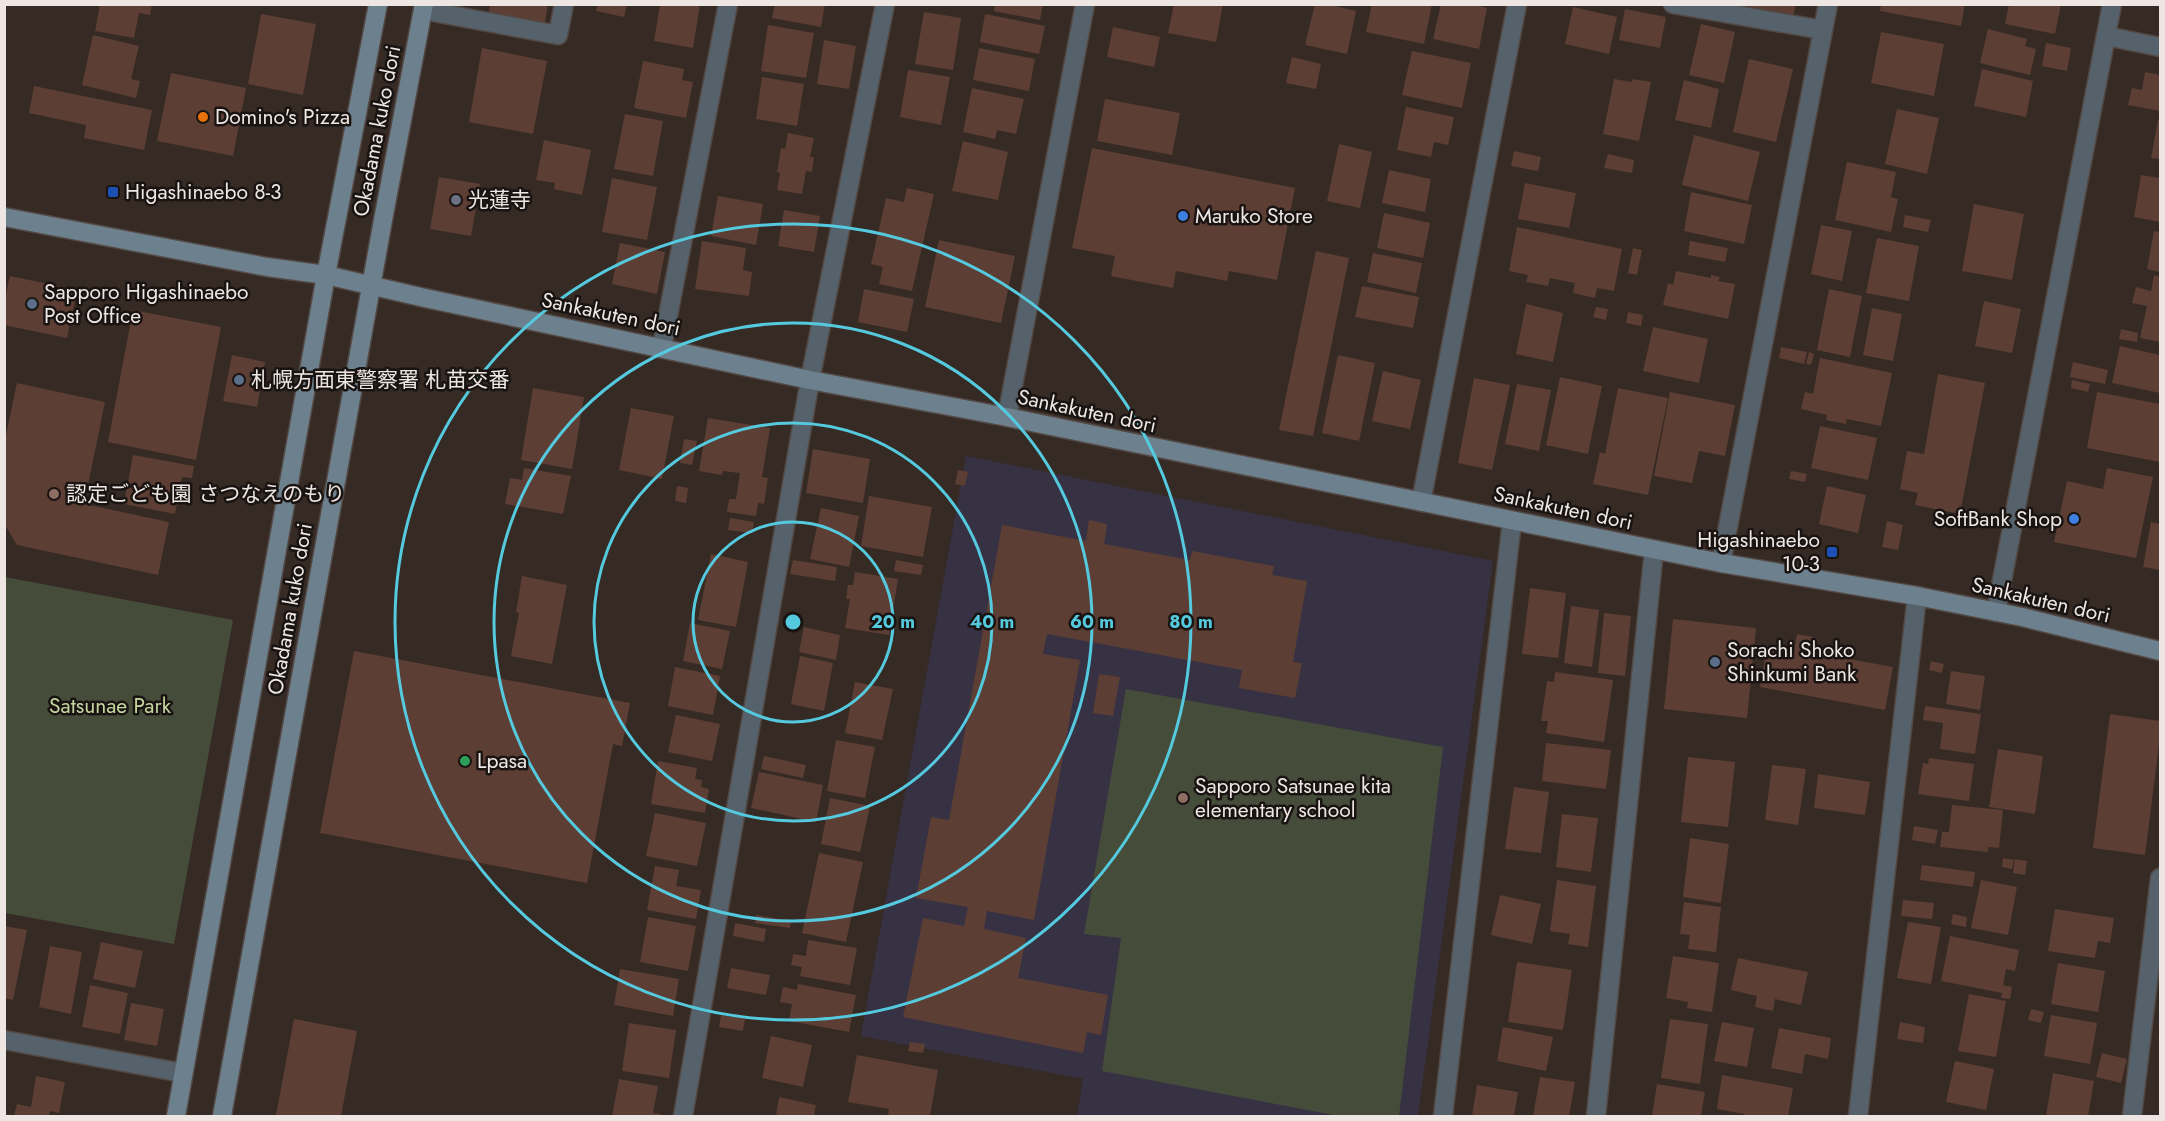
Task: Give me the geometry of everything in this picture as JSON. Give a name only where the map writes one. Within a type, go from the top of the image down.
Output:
[{"type":"main road","name":"Okadama kuko dori","points":[[176,1116],[326,275],[378,4]]},
{"type":"main road","name":"Okadama kuko dori","points":[[222,1116],[424,7]]},
{"type":"main road","name":"Sankakuten dori","points":[[4,217],[267,267],[326,275],[810,380],[1007,417],[1653,550],[1917,596],[1996,612],[2160,651]]},
{"type":"street","points":[[424,7],[558,35],[564,4]]},
{"type":"street","points":[[662,347],[728,4]]},
{"type":"street","points":[[683,1116],[810,380],[885,4]]},
{"type":"street","points":[[1007,417],[1085,4]]},
{"type":"street","points":[[1421,502],[1517,4]]},
{"type":"street","points":[[1673,4],[1823,30]]},
{"type":"street","points":[[1721,563],[1828,4]]},
{"type":"street","points":[[1996,612],[2112,4]]},
{"type":"street","points":[[2106,36],[2160,47]]},
{"type":"street","points":[[1443,1116],[1512,521]]},
{"type":"street","points":[[1596,1116],[1653,550]]},
{"type":"street","points":[[1858,1116],[1917,596]]},
{"type":"street","points":[[2132,1116],[2160,878]]},
{"type":"street","points":[[4,1041],[183,1073]]},
{"type":"shaded area","name":"Sapporo Satsunae kita elementary school","points":[[966,456],[1493,561],[1418,1116],[1077,1116],[1083,1079],[861,1036]]},
{"type":"green space","name":"Satsunae Park","points":[[5,577],[233,620],[174,944],[5,913]]},
{"type":"green space","points":[[1126,689],[1443,747],[1399,1116],[1339,1116],[1102,1071],[1121,938],[1084,934]]},
{"type":"building","points":[[100,4],[152,4],[150,15],[139,13],[134,38],[95,31]]},
{"type":"building","points":[[490,4],[548,4],[544,29],[488,18]]},
{"type":"building","points":[[598,4],[627,4],[624,17],[596,11]]},
{"type":"building","points":[[660,4],[700,4],[693,48],[654,41]]},
{"type":"building","points":[[775,4],[825,4],[821,27],[772,18]]},
{"type":"building","points":[[995,4],[1043,4],[1040,20],[994,11]]},
{"type":"building","points":[[1174,4],[1223,4],[1216,42],[1168,33]]},
{"type":"building","points":[[1315,4],[1327,4],[1356,11],[1347,54],[1305,45]]},
{"type":"building","points":[[1372,4],[1432,4],[1424,44],[1366,32]]},
{"type":"building","points":[[1441,4],[1472,4],[1487,8],[1479,49],[1433,39]]},
{"type":"building","points":[[1749,4],[1796,4],[1793,17],[1748,7]]},
{"type":"building","points":[[1881,4],[1965,4],[1961,26],[1880,11]]},
{"type":"building","points":[[2009,4],[2061,4],[2055,34],[2005,24]]},
{"type":"building","points":[[1573,7],[1617,17],[1609,54],[1565,44]]},
{"type":"building","points":[[1625,9],[1666,17],[1660,48],[1619,40]]},
{"type":"building","points":[[924,12],[961,18],[953,70],[915,64]]},
{"type":"building","points":[[261,14],[316,24],[303,95],[248,84]]},
{"type":"building","points":[[985,14],[1045,26],[1039,54],[980,42]]},
{"type":"building","points":[[1701,24],[1735,32],[1724,83],[1689,75]]},
{"type":"building","points":[[768,25],[814,33],[806,78],[761,71]]},
{"type":"building","points":[[1113,27],[1160,37],[1154,67],[1107,57]]},
{"type":"building","points":[[1988,29],[2027,39],[2025,46],[2036,49],[2030,75],[1980,63]]},
{"type":"building","points":[[1881,32],[1944,44],[1934,96],[1871,83]]},
{"type":"building","points":[[93,35],[139,46],[131,79],[140,81],[136,98],[82,85]]},
{"type":"building","points":[[824,40],[856,46],[849,89],[817,84]]},
{"type":"building","points":[[2046,43],[2071,48],[2067,71],[2042,66]]},
{"type":"building","points":[[482,48],[547,61],[533,134],[469,122]]},
{"type":"building","points":[[979,48],[1035,59],[1029,91],[973,80]]},
{"type":"building","points":[[1412,51],[1471,63],[1462,108],[1402,95]]},
{"type":"building","points":[[1292,57],[1321,64],[1316,89],[1286,83]]},
{"type":"building","points":[[1749,59],[1793,69],[1776,142],[1733,132]]},
{"type":"building","points":[[643,61],[684,69],[682,80],[693,82],[686,118],[634,108]]},
{"type":"building","points":[[1982,69],[2033,81],[2026,117],[1974,106]]},
{"type":"building","points":[[908,70],[950,77],[941,125],[900,117]]},
{"type":"building","points":[[2145,72],[2160,75],[2160,111],[2128,105],[2132,88],[2142,90]]},
{"type":"building","points":[[171,73],[246,88],[233,156],[157,141]]},
{"type":"building","points":[[762,77],[804,84],[797,126],[756,119]]},
{"type":"building","points":[[1614,79],[1651,82],[1639,141],[1603,134]]},
{"type":"building","points":[[1684,80],[1719,89],[1711,128],[1675,120]]},
{"type":"building","points":[[34,86],[152,110],[144,150],[84,138],[86,125],[29,113]]},
{"type":"building","points":[[972,88],[1024,99],[1016,134],[997,130],[995,139],[963,132]]},
{"type":"building","points":[[1105,99],[1180,113],[1172,155],[1097,141]]},
{"type":"building","points":[[1406,107],[1454,117],[1448,145],[1434,142],[1431,157],[1397,150]]},
{"type":"building","points":[[1897,109],[1939,118],[1927,174],[1885,164]]},
{"type":"building","points":[[625,114],[663,121],[653,176],[614,169]]},
{"type":"building","points":[[2158,120],[2160,120],[2160,159],[2151,158]]},
{"type":"building","points":[[788,133],[814,138],[810,157],[814,157],[812,172],[806,171],[802,194],[777,190],[781,148],[785,149]]},
{"type":"building","points":[[1694,135],[1760,152],[1748,201],[1682,185]]},
{"type":"building","points":[[544,140],[591,150],[582,195],[554,189],[555,183],[536,180]]},
{"type":"building","points":[[963,141],[1008,152],[998,200],[952,191]]},
{"type":"building","points":[[1339,144],[1372,152],[1360,208],[1327,201]]},
{"type":"building","points":[[1092,148],[1295,188],[1277,280],[1229,271],[1227,281],[1176,271],[1173,288],[1111,276],[1115,256],[1072,248]]},
{"type":"building","points":[[1514,151],[1541,157],[1538,171],[1511,166]]},
{"type":"building","points":[[1608,154],[1634,160],[1632,173],[1604,168]]},
{"type":"building","points":[[1847,162],[1896,172],[1891,197],[1898,199],[1891,232],[1835,220]]},
{"type":"building","points":[[1389,170],[1431,179],[1425,212],[1382,203]]},
{"type":"building","points":[[2141,175],[2160,178],[2160,222],[2134,217]]},
{"type":"building","points":[[439,177],[480,184],[471,236],[430,229]]},
{"type":"building","points":[[612,178],[657,187],[647,240],[602,232]]},
{"type":"building","points":[[1525,183],[1576,193],[1569,228],[1518,219]]},
{"type":"building","points":[[907,188],[934,194],[912,291],[879,284],[883,267],[871,264],[886,198],[904,202]]},
{"type":"building","points":[[1691,192],[1752,205],[1744,244],[1684,231]]},
{"type":"building","points":[[718,196],[763,204],[756,245],[711,236]]},
{"type":"building","points":[[1974,204],[2024,214],[2012,280],[1962,271]]},
{"type":"building","points":[[784,210],[820,216],[814,252],[778,246]]},
{"type":"building","points":[[1384,213],[1430,223],[1423,258],[1377,248]]},
{"type":"building","points":[[1905,215],[1931,220],[1928,232],[1903,227]]},
{"type":"building","points":[[1821,225],[1852,231],[1842,281],[1811,274]]},
{"type":"building","points":[[1517,227],[1622,249],[1614,291],[1597,288],[1595,298],[1573,293],[1575,283],[1550,278],[1548,286],[1526,282],[1528,275],[1509,271]]},
{"type":"building","points":[[2154,231],[2160,232],[2160,272],[2147,269]]},
{"type":"building","points":[[1877,238],[1919,246],[1909,301],[1866,293]]},
{"type":"building","points":[[939,240],[1015,256],[1001,323],[925,307]]},
{"type":"building","points":[[702,241],[746,248],[743,270],[752,272],[749,296],[695,289]]},
{"type":"building","points":[[1690,241],[1728,248],[1725,262],[1688,255]]},
{"type":"building","points":[[620,243],[665,252],[657,294],[612,284]]},
{"type":"building","points":[[1633,248],[1642,250],[1637,275],[1628,273]]},
{"type":"building","points":[[1316,251],[1349,258],[1313,436],[1279,430]]},
{"type":"building","points":[[1373,253],[1422,263],[1416,293],[1367,282]]},
{"type":"building","points":[[1676,271],[1711,278],[1711,275],[1720,277],[1718,281],[1735,284],[1728,319],[1663,305],[1668,283],[1673,285]]},
{"type":"building","points":[[2154,275],[2160,277],[2160,342],[2140,338],[2147,306],[2132,303],[2136,287],[2151,291]]},
{"type":"building","points":[[10,276],[77,290],[67,338],[4,325],[4,302]]},
{"type":"building","points":[[1362,286],[1419,297],[1413,328],[1355,317]]},
{"type":"building","points":[[864,289],[914,299],[907,332],[858,322]]},
{"type":"building","points":[[1829,289],[1862,296],[1850,357],[1817,350]]},
{"type":"building","points":[[1984,301],[2021,309],[2012,353],[1975,346]]},
{"type":"building","points":[[1526,304],[1563,313],[1553,362],[1516,354]]},
{"type":"building","points":[[1596,307],[1608,309],[1606,320],[1593,317]]},
{"type":"building","points":[[1872,308],[1902,314],[1893,361],[1863,355]]},
{"type":"building","points":[[133,310],[221,327],[196,460],[108,442]]},
{"type":"building","points":[[1628,312],[1643,315],[1641,326],[1626,323]]},
{"type":"building","points":[[1653,327],[1708,339],[1699,383],[1643,371]]},
{"type":"building","points":[[2121,329],[2138,333],[2137,342],[2119,339]]},
{"type":"building","points":[[2120,346],[2160,355],[2160,393],[2112,383]]},
{"type":"building","points":[[1781,347],[1807,352],[1804,364],[1779,358]]},
{"type":"building","points":[[1809,352],[1814,354],[1811,365],[1806,364]]},
{"type":"building","points":[[232,355],[265,362],[257,407],[223,401]]},
{"type":"building","points":[[1338,355],[1375,363],[1359,441],[1322,433]]},
{"type":"building","points":[[1820,358],[1892,373],[1881,426],[1847,419],[1846,424],[1826,420],[1827,415],[1801,409],[1805,392],[1813,394]]},
{"type":"building","points":[[2073,362],[2108,370],[2105,384],[2070,377]]},
{"type":"building","points":[[1383,371],[1421,380],[1410,429],[1372,421]]},
{"type":"building","points":[[1938,374],[1985,383],[1960,514],[1915,505],[1918,493],[1900,489],[1907,451],[1924,454]]},
{"type":"building","points":[[1560,377],[1602,386],[1588,454],[1546,445]]},
{"type":"building","points":[[1474,378],[1510,385],[1492,470],[1458,463]]},
{"type":"building","points":[[2072,380],[2090,384],[2088,392],[2071,388]]},
{"type":"building","points":[[17,383],[105,402],[84,504],[169,522],[158,575],[17,545],[5,525],[5,440]]},
{"type":"building","points":[[1517,384],[1551,390],[1539,451],[1505,444]]},
{"type":"building","points":[[533,388],[584,397],[572,469],[521,460]]},
{"type":"building","points":[[1618,388],[1668,398],[1648,495],[1593,484],[1600,452],[1605,454]]},
{"type":"building","points":[[1670,392],[1735,405],[1725,456],[1699,451],[1692,483],[1654,476]]},
{"type":"building","points":[[2097,392],[2160,404],[2160,462],[2087,448]]},
{"type":"building","points":[[631,408],[674,416],[662,479],[619,470]]},
{"type":"building","points":[[708,418],[770,428],[762,477],[768,478],[764,504],[758,503],[756,516],[727,512],[729,499],[736,499],[740,473],[723,471],[722,475],[699,471]]},
{"type":"building","points":[[1820,426],[1877,438],[1868,480],[1811,468]]},
{"type":"building","points":[[684,439],[697,441],[692,465],[680,463]]},
{"type":"building","points":[[813,449],[870,459],[863,503],[806,493]]},
{"type":"building","points":[[133,455],[194,466],[192,478],[182,477],[175,514],[124,504]]},
{"type":"building","points":[[524,468],[571,476],[563,514],[505,504],[510,478],[522,480]]},
{"type":"building","points":[[2107,468],[2153,477],[2136,558],[2054,542],[2067,481],[2103,489]]},
{"type":"building","points":[[958,470],[968,472],[965,486],[955,484]]},
{"type":"building","points":[[1791,471],[1807,474],[1805,482],[1789,479]]},
{"type":"building","points":[[677,486],[688,488],[686,503],[675,501]]},
{"type":"building","points":[[1827,486],[1866,495],[1858,533],[1819,524]]},
{"type":"building","points":[[869,496],[932,507],[923,557],[861,546]]},
{"type":"building","points":[[821,508],[859,516],[849,567],[810,559]]},
{"type":"building","points":[[730,518],[754,522],[752,533],[728,530]]},
{"type":"building","points":[[1089,520],[1107,524],[1104,544],[1190,560],[1192,551],[1274,566],[1272,575],[1307,581],[1293,662],[1302,663],[1295,698],[1239,688],[1242,670],[1047,634],[1043,654],[1080,660],[1034,920],[987,911],[984,929],[1026,938],[1018,978],[1108,995],[1101,1035],[1087,1032],[1083,1053],[903,1017],[923,918],[964,926],[968,907],[916,898],[931,817],[949,820],[1002,525],[1086,541]]},
{"type":"building","points":[[1887,521],[1903,525],[1898,550],[1882,547]]},
{"type":"building","points":[[2151,522],[2160,524],[2160,570],[2143,567]]},
{"type":"building","points":[[711,554],[748,562],[736,627],[698,620]]},
{"type":"building","points":[[793,560],[837,567],[835,581],[790,574]]},
{"type":"building","points":[[896,560],[923,565],[921,575],[894,571]]},
{"type":"building","points":[[855,572],[898,579],[889,635],[845,628],[850,599],[846,599],[848,585],[853,585]]},
{"type":"building","points":[[522,576],[567,585],[552,664],[511,656],[519,613],[516,612]]},
{"type":"building","points":[[1530,588],[1566,593],[1558,658],[1522,654]]},
{"type":"building","points":[[1571,606],[1599,610],[1592,667],[1564,663]]},
{"type":"building","points":[[1604,613],[1631,616],[1625,676],[1598,673]]},
{"type":"building","points":[[1673,619],[1756,628],[1747,718],[1664,709]]},
{"type":"building","points":[[690,623],[730,631],[722,669],[683,661]]},
{"type":"building","points":[[804,627],[840,635],[836,660],[799,652]]},
{"type":"building","points":[[1797,634],[1818,638],[1816,653],[1893,667],[1885,710],[1760,687],[1767,646],[1794,651]]},
{"type":"building","points":[[354,651],[630,703],[622,746],[613,744],[587,883],[320,833]]},
{"type":"building","points":[[800,656],[833,663],[824,711],[791,704]]},
{"type":"building","points":[[1931,661],[1944,664],[1942,673],[1929,670]]},
{"type":"building","points":[[675,667],[720,676],[713,715],[668,706]]},
{"type":"building","points":[[1951,671],[1985,676],[1980,710],[1946,704]]},
{"type":"building","points":[[1555,672],[1613,680],[1604,742],[1546,733],[1548,721],[1541,721],[1547,681],[1554,682]]},
{"type":"building","points":[[1099,674],[1120,677],[1113,716],[1093,713]]},
{"type":"building","points":[[855,682],[893,689],[882,740],[845,733]]},
{"type":"building","points":[[1925,706],[1981,714],[1975,754],[1940,749],[1943,723],[1923,720]]},
{"type":"building","points":[[2110,714],[2160,721],[2145,855],[2093,848]]},
{"type":"building","points":[[676,715],[720,724],[712,761],[668,752]]},
{"type":"building","points":[[836,740],[875,747],[865,798],[827,791]]},
{"type":"building","points":[[1546,743],[1611,750],[1606,789],[1542,781]]},
{"type":"building","points":[[1998,749],[2043,756],[2035,814],[1989,807]]},
{"type":"building","points":[[764,756],[806,765],[803,778],[761,769]]},
{"type":"building","points":[[1688,757],[1735,762],[1728,827],[1681,822]]},
{"type":"building","points":[[1929,758],[1974,764],[1969,801],[1918,794],[1923,763],[1928,764]]},
{"type":"building","points":[[658,761],[697,768],[695,779],[702,780],[701,787],[709,789],[705,813],[651,804]]},
{"type":"building","points":[[1772,765],[1806,769],[1798,825],[1765,820]]},
{"type":"building","points":[[759,772],[823,785],[816,822],[751,808]]},
{"type":"building","points":[[1818,774],[1870,782],[1865,815],[1814,808]]},
{"type":"building","points":[[1514,787],[1549,792],[1541,853],[1505,849]]},
{"type":"building","points":[[830,798],[870,806],[860,852],[821,844]]},
{"type":"building","points":[[1952,805],[2003,810],[1999,848],[1988,847],[1988,852],[1940,847],[1942,832],[1949,832]]},
{"type":"building","points":[[655,813],[706,823],[697,866],[646,856]]},
{"type":"building","points":[[1562,814],[1598,818],[1591,872],[1556,867]]},
{"type":"building","points":[[1914,826],[1938,830],[1935,844],[1912,840]]},
{"type":"building","points":[[1690,838],[1729,844],[1721,903],[1683,897]]},
{"type":"building","points":[[819,853],[863,862],[846,942],[802,933]]},
{"type":"building","points":[[2003,858],[2014,860],[2012,869],[2002,867]]},
{"type":"building","points":[[2015,859],[2027,861],[2025,875],[2013,873]]},
{"type":"building","points":[[1922,865],[1975,872],[1973,887],[1920,880]]},
{"type":"building","points":[[655,866],[679,870],[676,886],[701,890],[696,919],[647,910]]},
{"type":"building","points":[[1557,880],[1596,886],[1588,947],[1568,944],[1570,934],[1550,931]]},
{"type":"building","points":[[1981,880],[2017,887],[2008,935],[1971,928]]},
{"type":"building","points":[[1500,895],[1541,904],[1532,944],[1491,935]]},
{"type":"building","points":[[1903,900],[1934,903],[1932,919],[1901,916]]},
{"type":"building","points":[[1684,902],[1721,907],[1716,952],[1688,949],[1690,935],[1680,934]]},
{"type":"building","points":[[2055,909],[2114,918],[2110,943],[2098,941],[2095,958],[2048,951]]},
{"type":"building","points":[[1953,914],[1967,917],[1966,927],[1951,924]]},
{"type":"building","points":[[756,915],[791,921],[790,928],[755,923]]},
{"type":"building","points":[[648,917],[696,926],[688,971],[640,962]]},
{"type":"building","points":[[1908,922],[1941,927],[1931,984],[1897,978]]},
{"type":"building","points":[[735,923],[766,929],[764,942],[733,936]]},
{"type":"building","points":[[4,926],[27,930],[13,1000],[4,998]]},
{"type":"building","points":[[1950,936],[2019,950],[2015,971],[2006,969],[2003,985],[2012,987],[2010,999],[2001,998],[2002,993],[1941,981]]},
{"type":"building","points":[[808,940],[857,948],[850,985],[800,976],[802,967],[791,965],[793,954],[806,956]]},
{"type":"building","points":[[101,942],[143,951],[135,988],[93,979]]},
{"type":"building","points":[[50,946],[82,952],[71,1014],[39,1007]]},
{"type":"building","points":[[1673,956],[1719,963],[1712,1012],[1687,1008],[1688,1002],[1666,998]]},
{"type":"building","points":[[1738,958],[1808,972],[1801,1005],[1775,999],[1773,1011],[1755,1007],[1757,996],[1731,990]]},
{"type":"building","points":[[1517,962],[1572,970],[1563,1030],[1508,1022]]},
{"type":"building","points":[[2058,963],[2105,971],[2098,1012],[2051,1004]]},
{"type":"building","points":[[731,968],[770,975],[766,995],[727,988]]},
{"type":"building","points":[[620,969],[679,979],[673,1016],[614,1005]]},
{"type":"building","points":[[798,984],[856,995],[849,1032],[789,1021],[792,1004],[780,1002],[783,987],[797,990]]},
{"type":"building","points":[[90,985],[128,993],[120,1034],[82,1027]]},
{"type":"building","points":[[1969,994],[2006,1001],[1996,1057],[1958,1051]]},
{"type":"building","points":[[131,1003],[164,1009],[157,1046],[124,1040]]},
{"type":"building","points":[[2031,1009],[2044,1012],[2041,1023],[2028,1020]]},
{"type":"building","points":[[721,1015],[745,1019],[743,1031],[719,1027]]},
{"type":"building","points":[[2051,1015],[2097,1023],[2090,1064],[2044,1056]]},
{"type":"building","points":[[294,1019],[357,1031],[341,1116],[276,1115]]},
{"type":"building","points":[[1670,1019],[1708,1024],[1700,1084],[1661,1078]]},
{"type":"building","points":[[1722,1022],[1754,1028],[1747,1067],[1714,1061]]},
{"type":"building","points":[[1900,1022],[1925,1027],[1923,1043],[1897,1039]]},
{"type":"building","points":[[629,1023],[676,1030],[669,1078],[622,1071]]},
{"type":"building","points":[[1503,1027],[1553,1037],[1546,1071],[1497,1061]]},
{"type":"building","points":[[1779,1028],[1831,1038],[1828,1059],[1805,1054],[1802,1074],[1771,1068]]},
{"type":"building","points":[[771,1036],[812,1045],[803,1087],[762,1078]]},
{"type":"building","points":[[910,1042],[925,1044],[923,1053],[908,1051]]},
{"type":"building","points":[[2102,1053],[2127,1059],[2121,1083],[2096,1077]]},
{"type":"building","points":[[857,1055],[938,1070],[930,1116],[888,1116],[889,1109],[848,1102]]},
{"type":"building","points":[[1955,1061],[1994,1069],[1986,1110],[1946,1102]]},
{"type":"building","points":[[2053,1073],[2094,1081],[2088,1116],[2046,1116]]},
{"type":"building","points":[[1722,1075],[1793,1088],[1788,1116],[1744,1116],[1744,1114],[1717,1109]]},
{"type":"building","points":[[36,1076],[65,1082],[59,1113],[50,1111],[49,1116],[14,1116],[17,1104],[31,1107]]},
{"type":"building","points":[[1540,1077],[1575,1082],[1569,1116],[1533,1116]]},
{"type":"building","points":[[619,1079],[658,1086],[653,1113],[661,1114],[661,1116],[612,1116]]},
{"type":"building","points":[[1657,1084],[1705,1092],[1701,1116],[1652,1116]]},
{"type":"building","points":[[1477,1085],[1518,1092],[1514,1116],[1472,1116]]},
{"type":"building","points":[[779,1097],[816,1105],[814,1116],[776,1116]]},
{"type":"place","name":"Domino's Pizza","points":[[203,117]]},
{"type":"place","name":"Higashinaebo 8-3","points":[[113,192]]},
{"type":"place","name":"光蓮寺","points":[[456,200]]},
{"type":"place","name":"Maruko Store","points":[[1183,216]]},
{"type":"place","name":"Sapporo Higashinaebo Post Office","points":[[32,304]]},
{"type":"place","name":"札幌方面東警察署 札苗交番","points":[[239,380]]},
{"type":"place","name":"認定ごども園 さつなえのもり","points":[[54,494]]},
{"type":"place","name":"SoftBank Shop","points":[[2074,519]]},
{"type":"place","name":"Higashinaebo 10-3","points":[[1832,552]]},
{"type":"place","name":"Sorachi Shoko Shinkumi Bank","points":[[1715,662]]},
{"type":"place","name":"Lpasa","points":[[465,761]]},
{"type":"place","name":"Sapporo Satsunae kita elementary school","points":[[1183,798]]}]
